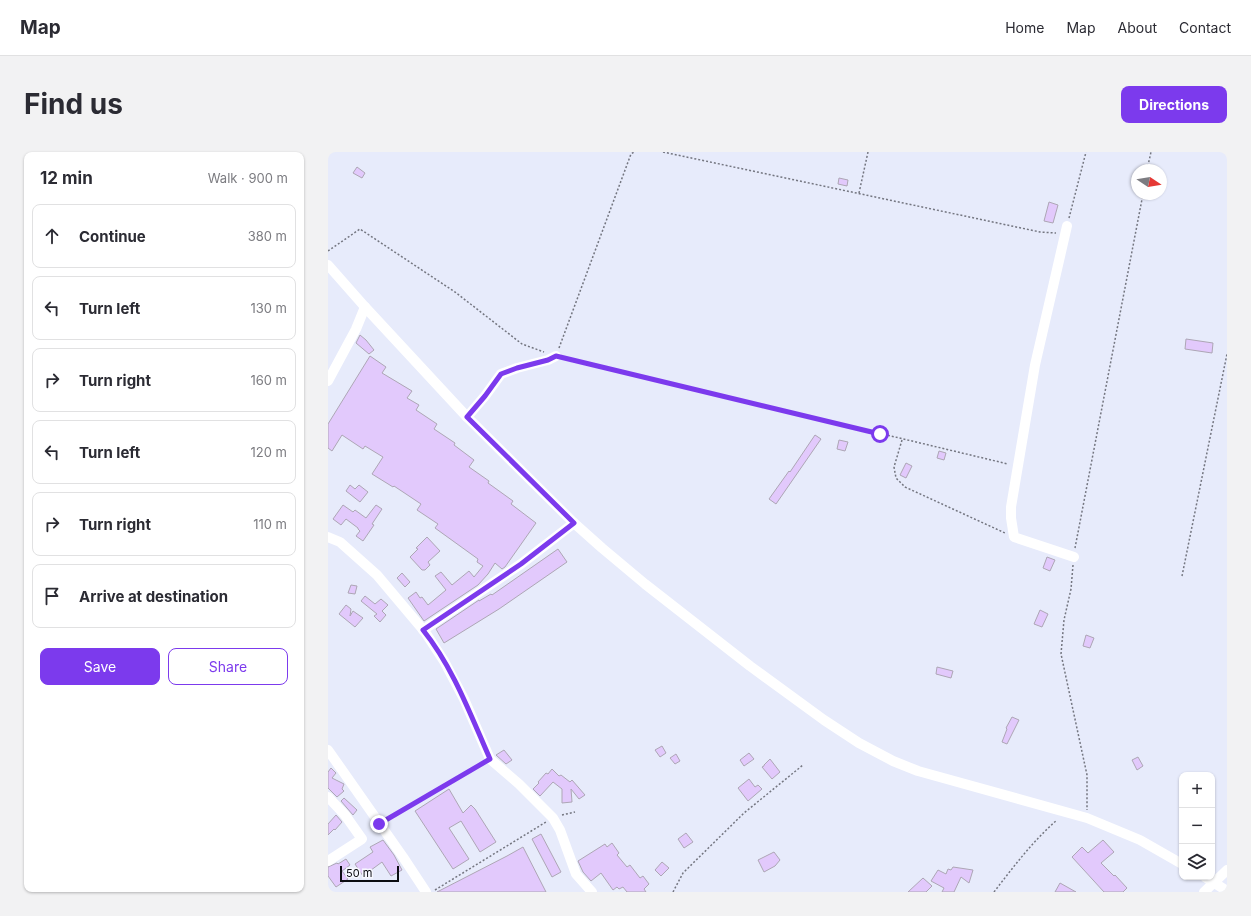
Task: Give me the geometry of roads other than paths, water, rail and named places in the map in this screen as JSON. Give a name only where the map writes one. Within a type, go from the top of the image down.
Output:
[{"type":"street","points":[[1067,226],[1035,365],[1011,507],[1011,518],[1014,537],[1074,557]]},
{"type":"street","points":[[328,265],[467,417],[574,523],[645,584],[750,666],[824,720],[859,743],[918,771],[1087,818],[1140,840],[1179,862]]},
{"type":"street","points":[[328,381],[356,329],[365,307]]},
{"type":"street","points":[[467,417],[501,374],[548,360],[556,356]]},
{"type":"street","points":[[423,630],[521,564],[574,523]]},
{"type":"street","points":[[328,537],[340,542],[377,575],[423,630],[444,661],[464,699],[490,759],[519,784],[553,818],[560,830],[576,874],[592,892]]},
{"type":"street","points":[[328,750],[426,892]]},
{"type":"street","points":[[328,797],[345,815],[362,839],[328,861]]},
{"type":"street","points":[[1215,877],[1227,870]]},
{"type":"street","points":[[1204,892],[1210,880],[1227,891]]}]
